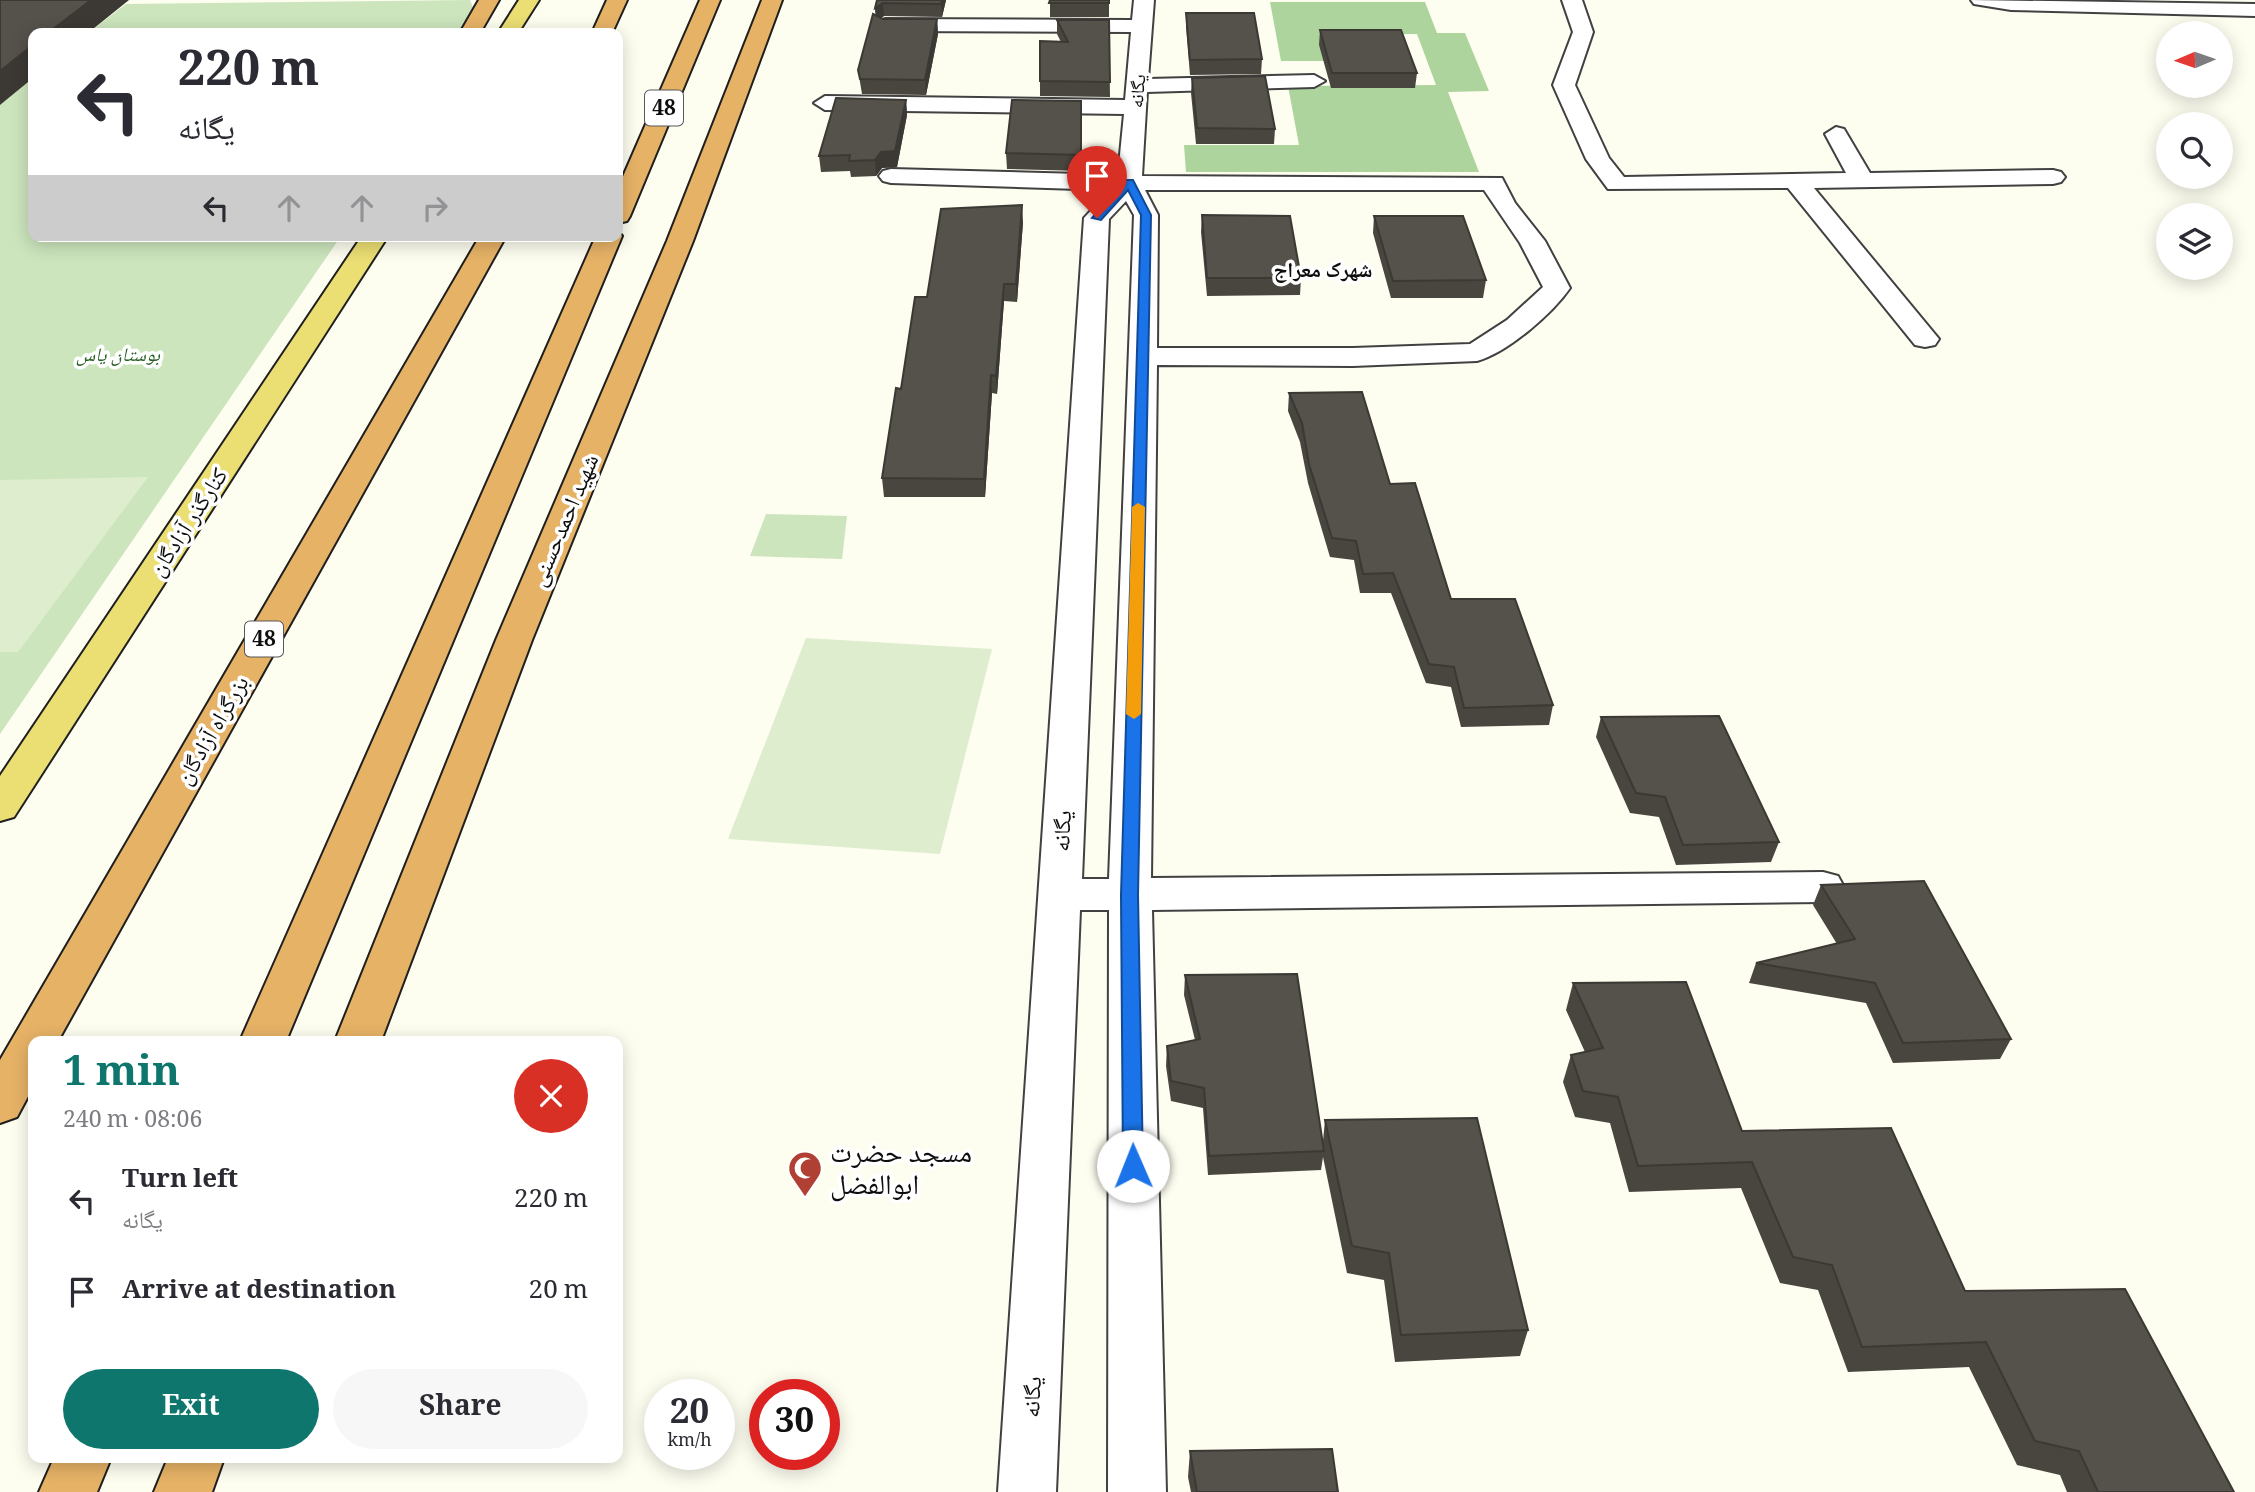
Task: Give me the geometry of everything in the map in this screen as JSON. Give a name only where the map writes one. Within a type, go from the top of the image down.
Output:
[{"type":"highway","points":[[473,28],[489,0]]},
{"type":"highway","points":[[604,28],[617,0]]},
{"type":"highway","name":"48","points":[[623,204],[710,0]]},
{"type":"highway","name":"شهید احمدحسنی","points":[[360,1036],[514,640],[680,241],[772,0]]},
{"type":"highway","name":"بزرگراه آزادگان","points":[[38,1036],[491,242]]},
{"type":"highway","points":[[265,1036],[606,242]]},
{"type":"highway","name":"بزرگراه آزادگان","points":[[0,1103],[28,1054]]},
{"type":"highway","points":[[68,1492],[81,1463]]},
{"type":"highway","points":[[183,1492],[194,1463]]},
{"type":"main road","points":[[511,28],[529,0]]},
{"type":"main road","name":"کنارگذر آزادگان","points":[[0,807],[371,242]]},
{"type":"street","name":"یگانه","points":[[1027,1492],[1097,218],[1129,183],[1144,0]]},
{"type":"street","points":[[1572,0],[1583,32],[1564,85],[1598,159],[1617,184],[2053,177]]},
{"type":"street","points":[[1981,0],[2011,4],[2255,10]]},
{"type":"street","points":[[2198,8],[2255,22]]},
{"type":"street","points":[[884,25],[1142,26]]},
{"type":"street","points":[[824,103],[1136,96],[1314,81]]},
{"type":"street","points":[[1836,134],[1862,180]]},
{"type":"street","points":[[891,176],[1129,183],[1493,183],[1504,205],[1532,241],[1557,288],[1517,326],[1477,352],[1353,357],[1142,356]]},
{"type":"street","points":[[1795,181],[1925,340]]},
{"type":"street","points":[[1129,183],[1146,215],[1130,895],[1137,1492]]},
{"type":"street","points":[[1058,895],[1823,887]]},
{"type":"green space","points":[[470,0],[477,17],[471,28],[95,28],[126,4]]},
{"type":"green space","points":[[1270,2],[1425,2],[1437,33],[1465,33],[1489,91],[1448,92],[1479,172],[1186,172],[1184,145],[1299,145],[1288,86],[1436,85],[1417,34],[1325,35],[1331,61],[1281,61]]},
{"type":"green space","name":"بوستان یاس","points":[[28,82],[28,242],[337,242],[0,734],[0,105]]},
{"type":"green space","points":[[148,477],[18,652],[0,652],[0,480]]},
{"type":"green space","points":[[766,514],[847,516],[842,559],[750,556]]},
{"type":"green space","points":[[806,638],[992,649],[940,854],[728,839]]},
{"type":"building","points":[[0,0],[91,0],[55,28],[28,28],[28,49],[0,71]]},
{"type":"building","points":[[877,0],[942,0],[941,4],[883,3],[875,8]]},
{"type":"building","points":[[1050,0],[1109,0],[1109,3],[1049,3]]},
{"type":"building","points":[[1186,13],[1254,13],[1262,59],[1190,60]]},
{"type":"building","points":[[873,14],[883,19],[937,19],[925,80],[860,79],[858,70]]},
{"type":"building","points":[[1057,20],[1109,20],[1110,82],[1040,81],[1040,41],[1068,42]]},
{"type":"building","points":[[1320,30],[1401,30],[1417,73],[1332,73]]},
{"type":"building","points":[[1265,76],[1275,129],[1197,128],[1192,78]]},
{"type":"building","points":[[836,98],[906,100],[895,151],[881,152],[875,160],[849,161],[850,155],[819,156]]},
{"type":"building","points":[[1012,100],[1081,101],[1081,155],[1006,153]]},
{"type":"building","points":[[1022,205],[1016,284],[1004,284],[996,376],[991,375],[984,479],[882,478],[896,388],[901,389],[915,297],[927,297],[941,209]]},
{"type":"building","points":[[1202,215],[1290,216],[1301,278],[1207,278]]},
{"type":"building","points":[[1374,216],[1463,216],[1486,280],[1393,281]]},
{"type":"building","points":[[1362,392],[1390,484],[1415,483],[1451,599],[1515,599],[1553,705],[1464,708],[1454,667],[1429,664],[1393,573],[1363,574],[1356,541],[1332,538],[1309,464],[1302,423],[1289,393]]},
{"type":"building","points":[[1719,716],[1779,842],[1683,845],[1665,797],[1636,793],[1601,717]]},
{"type":"building","points":[[1924,881],[2011,1039],[1903,1043],[1875,983],[1756,963],[1855,939],[1821,885]]},
{"type":"building","points":[[1297,974],[1324,1151],[1209,1156],[1204,1088],[1171,1081],[1167,1046],[1200,1039],[1185,975]]},
{"type":"building","points":[[1686,982],[1742,1131],[1891,1128],[1965,1291],[2125,1289],[2234,1492],[2098,1492],[2079,1451],[2035,1441],[1986,1342],[1862,1347],[1832,1265],[1793,1257],[1752,1162],[1638,1166],[1618,1097],[1583,1091],[1571,1055],[1603,1048],[1573,983]]},
{"type":"building","points":[[1477,1118],[1528,1330],[1401,1335],[1389,1253],[1352,1246],[1325,1120]]},
{"type":"building","points":[[1332,1449],[1338,1492],[1197,1492],[1190,1451]]},
{"type":"slow traffic","points":[[1134,714],[1138,507]]},
{"type":"place","name":"مسجد حضرت ابوالفضل","points":[[805,1198]]},
{"type":"district","name":"شهرک معراج","points":[[1323,270]]},
{"type":"route","points":[[1097,218],[1129,183],[1146,215],[1130,895],[1133,1166]]}]
